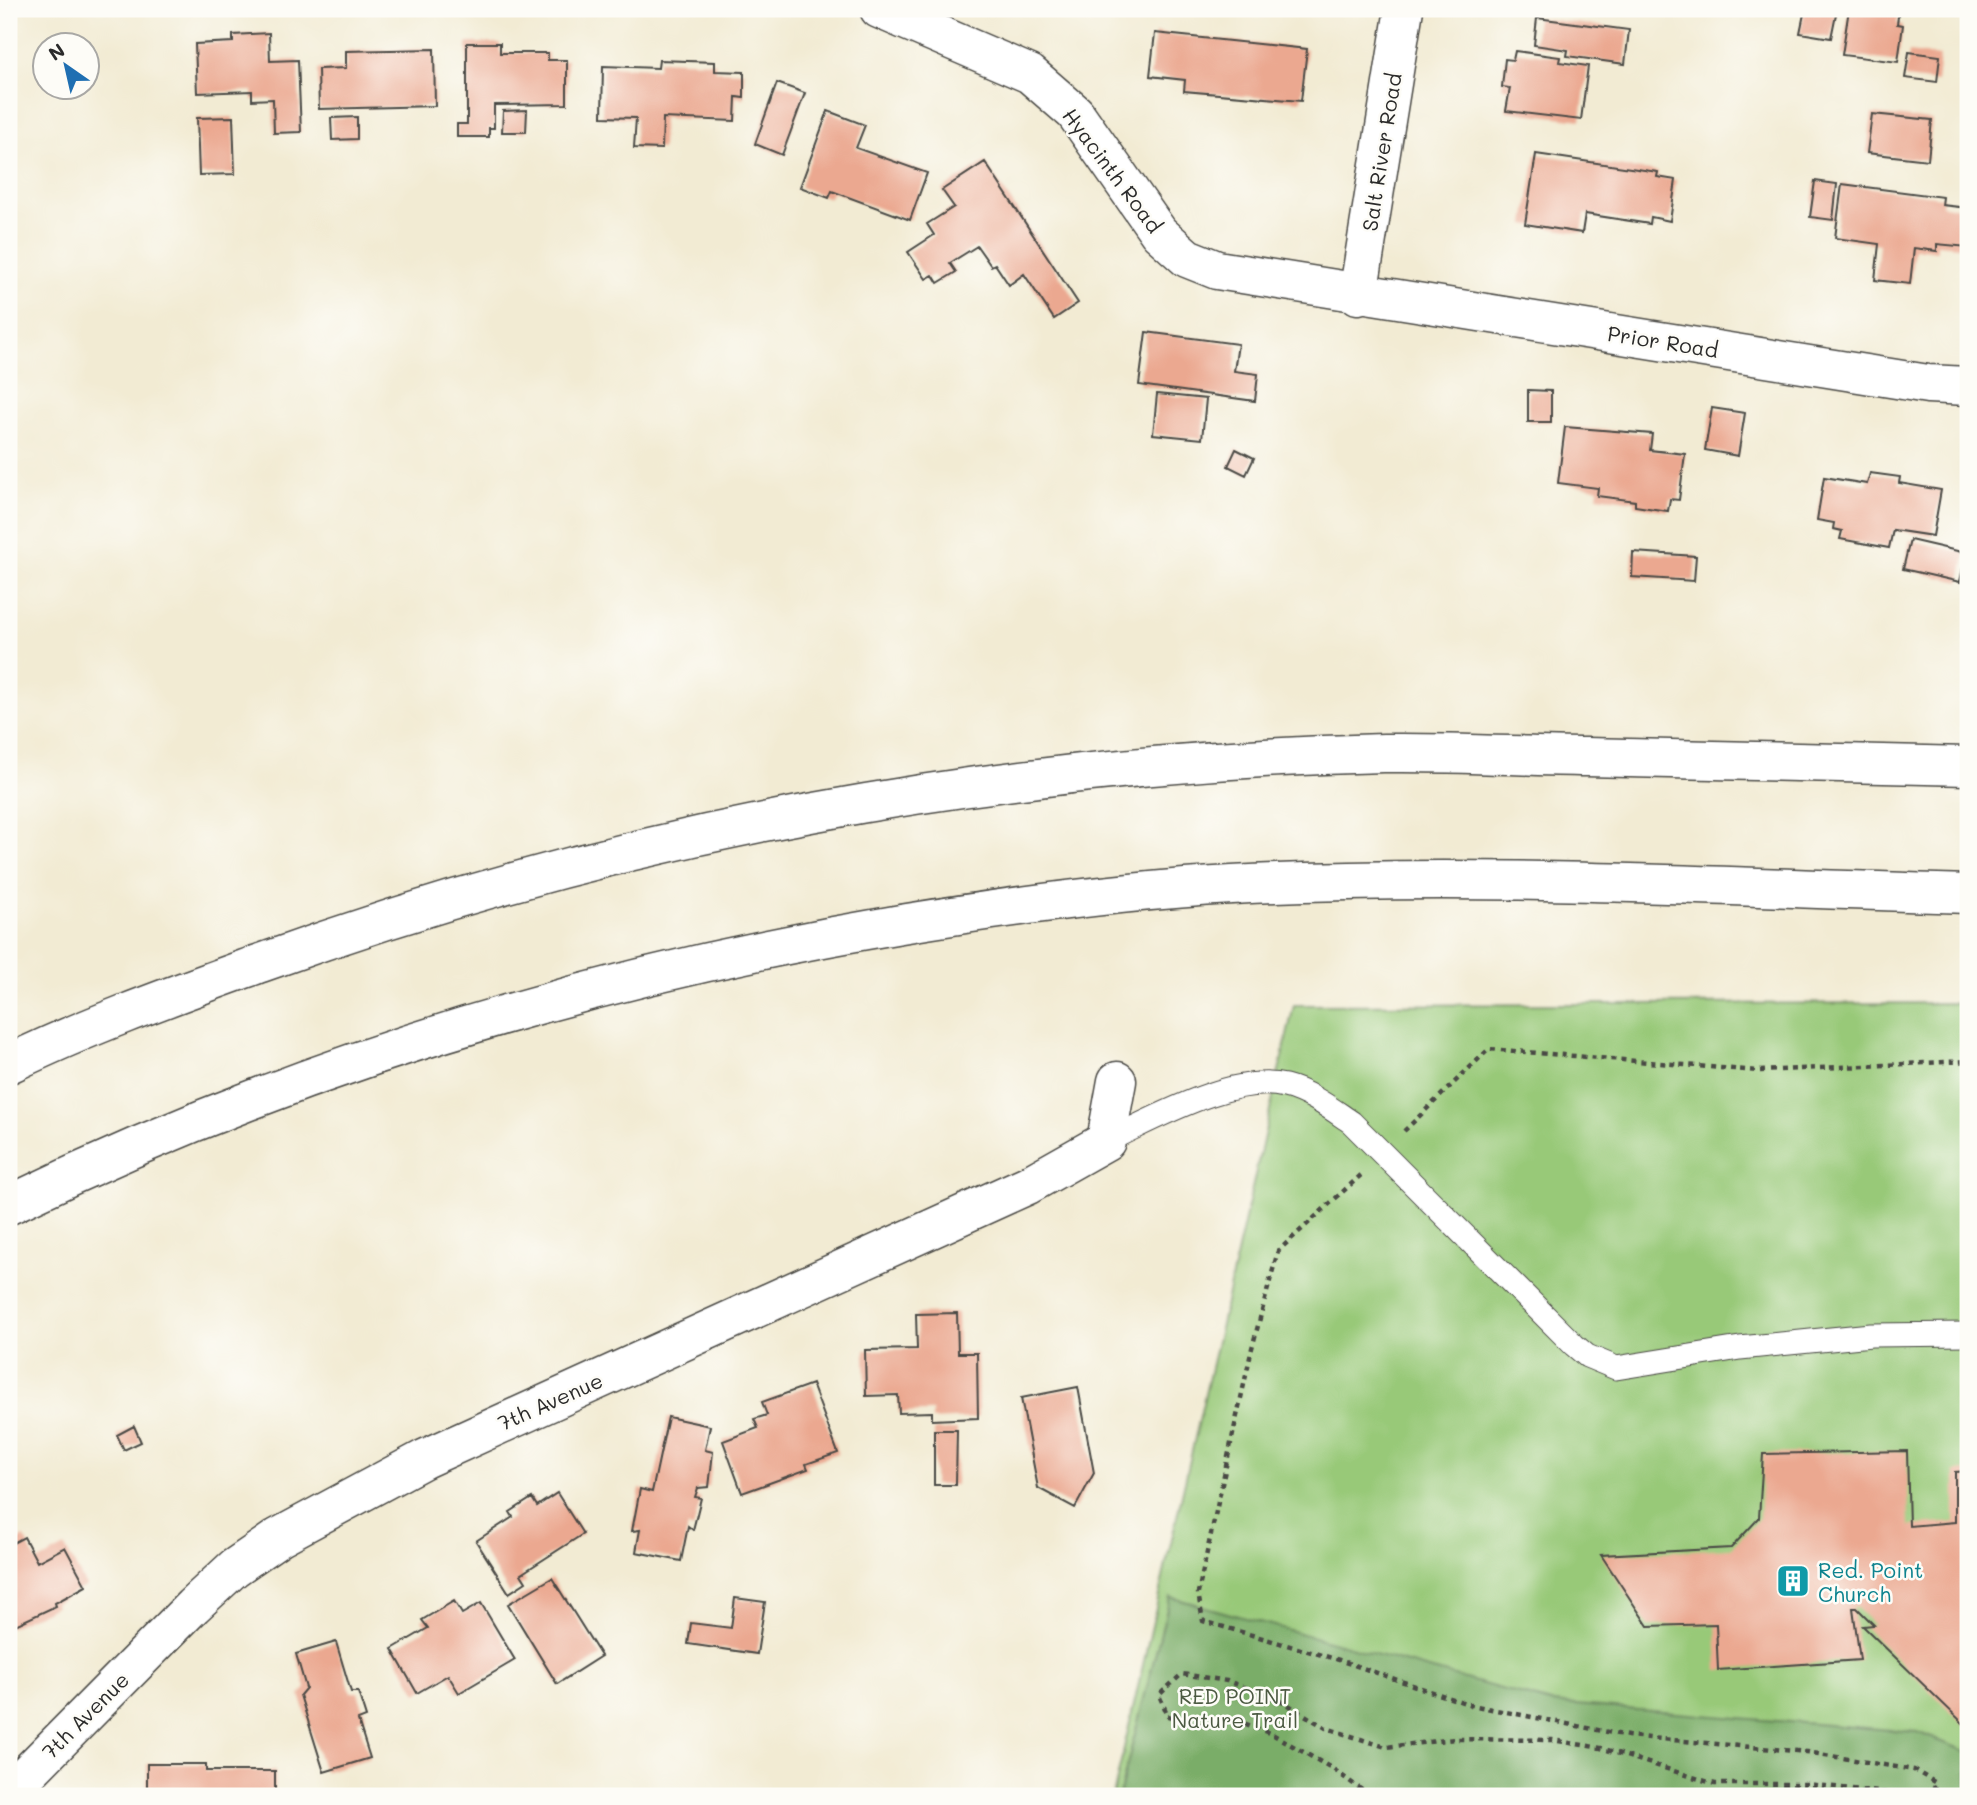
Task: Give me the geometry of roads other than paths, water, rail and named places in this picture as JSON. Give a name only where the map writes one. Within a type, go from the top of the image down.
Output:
[{"type":"main road","name":"Hyacinth Road","points":[[879,9],[1030,74],[1075,113],[1159,233],[1187,258],[1217,270],[1358,295]]},
{"type":"main road","name":"Salt River Road","points":[[1358,295],[1404,9]]},
{"type":"main road","name":"Prior Road","points":[[1358,295],[1928,384],[1968,386]]},
{"type":"main road","points":[[9,1065],[184,991],[369,923],[563,867],[726,829],[886,798],[1052,775],[1214,761],[1388,753],[1968,766]]},
{"type":"main road","points":[[9,1205],[80,1170],[272,1091],[488,1019],[604,985],[776,945],[1046,900],[1230,885],[1414,878],[1968,894]]},
{"type":"main road","points":[[1106,1141],[1117,1081]]},
{"type":"main road","name":"7th Avenue","points":[[24,1789],[193,1606],[234,1568],[279,1537],[424,1459],[1028,1185],[1106,1141]]},
{"type":"lane","points":[[1106,1141],[1190,1103],[1227,1091],[1254,1085],[1282,1085],[1307,1093],[1351,1122],[1574,1345],[1587,1356],[1616,1368],[1740,1348],[1858,1336],[1968,1334]]},
{"type":"place","name":"Red. Point Church","points":[[1793,1581]]},
{"type":"park label","name":"RED POINT Nature Trail","points":[[1235,1707]]}]
